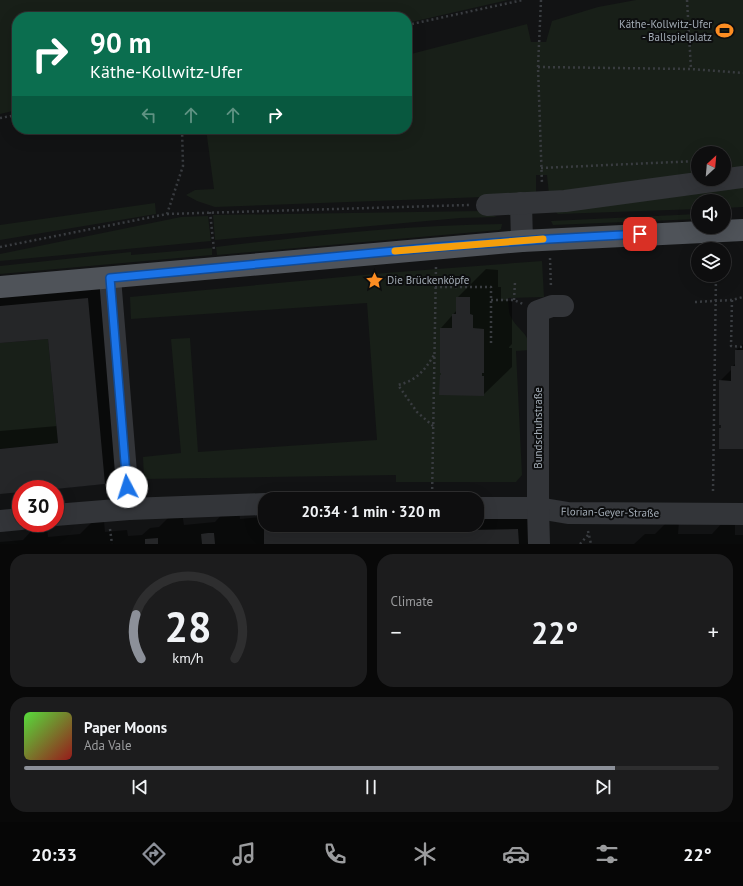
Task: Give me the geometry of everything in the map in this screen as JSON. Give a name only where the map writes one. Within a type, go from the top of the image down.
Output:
[{"type":"main road","points":[[0,287],[437,247],[549,239],[743,230]]},
{"type":"street","points":[[487,205],[566,201],[743,176]]},
{"type":"street","points":[[521,203],[522,241]]},
{"type":"street","points":[[110,278],[128,509]]},
{"type":"street","name":"Bundschuhstraße","points":[[540,544],[538,508],[551,308]]},
{"type":"street","points":[[64,514],[128,509],[258,504]]},
{"type":"street","name":"Florian-Geyer-Straße","points":[[484,508],[538,508],[568,513],[743,514]]},
{"type":"street","points":[[0,521],[12,520]]},
{"type":"path","points":[[412,24],[523,0]]},
{"type":"path","points":[[541,0],[538,67],[541,168],[691,161]]},
{"type":"path","points":[[687,0],[691,69]]},
{"type":"path","points":[[538,67],[691,69],[743,73]]},
{"type":"path","points":[[0,118],[12,116]]},
{"type":"path","points":[[168,214],[183,166],[182,134]]},
{"type":"path","points":[[0,247],[168,214],[487,205]]},
{"type":"path","points":[[210,212],[214,247]]},
{"type":"path","points":[[549,239],[551,308]]},
{"type":"path","points":[[432,492],[437,247]]},
{"type":"path","points":[[491,300],[514,300],[515,282]]},
{"type":"path","points":[[713,491],[716,282]]},
{"type":"path","points":[[435,287],[491,287],[491,346]]},
{"type":"path","points":[[695,302],[732,300],[743,297]]},
{"type":"path","points":[[732,300],[731,346],[743,347]]},
{"type":"path","points":[[433,426],[417,412],[398,385],[418,377],[430,363],[434,354]]},
{"type":"path","points":[[588,527],[588,535],[591,544]]},
{"type":"path","points":[[110,528],[112,544]]},
{"type":"path","points":[[580,544],[588,535]]},
{"type":"shaded area","points":[[0,0],[508,0],[412,22],[412,12],[12,12],[12,111],[0,114]]},
{"type":"shaded area","points":[[636,0],[743,0],[743,171],[731,173],[731,146],[691,146],[691,178],[549,194],[547,175],[536,175],[536,195],[215,207],[197,201],[186,195],[195,190],[214,189],[207,134],[412,134],[412,54],[527,24],[531,42],[546,42],[552,21],[598,7]]},
{"type":"shaded area","points":[[743,180],[743,207],[731,208],[731,194],[691,194],[691,209],[558,214],[555,211],[707,186],[731,186],[731,182]]},
{"type":"shaded area","points":[[155,203],[156,214],[0,240],[0,225]]},
{"type":"shaded area","points":[[481,211],[497,217],[460,218],[215,240],[213,215]]},
{"type":"shaded area","points":[[691,214],[691,219],[553,225],[551,221]]},
{"type":"shaded area","points":[[208,216],[211,241],[0,261],[0,254],[181,217]]},
{"type":"shaded area","points":[[502,224],[501,229],[499,230],[217,255],[216,247],[322,235],[430,226]]},
{"type":"shaded area","points":[[212,248],[212,255],[0,274],[0,266],[131,252],[131,255]]},
{"type":"shaded area","points":[[542,261],[544,297],[508,298],[510,315],[528,339],[530,350],[516,351],[522,475],[516,482],[396,482],[396,475],[144,479],[143,457],[181,453],[171,339],[190,338],[198,452],[377,440],[367,303],[131,319],[130,297],[385,273]]},
{"type":"shaded area","points":[[48,339],[58,443],[0,449],[0,343]]},
{"type":"building","points":[[456,297],[470,297],[470,314],[473,315],[473,328],[484,329],[484,373],[482,373],[482,376],[484,376],[484,396],[439,395],[441,375],[440,328],[452,328],[452,314],[456,314]]},
{"type":"building","points":[[88,298],[105,484],[64,488],[64,480],[12,480],[12,493],[0,494],[0,449],[58,443],[48,339],[0,343],[0,306]]},
{"type":"building","points":[[735,350],[743,350],[743,449],[719,449],[719,428],[721,428],[721,425],[719,425],[719,380],[731,381],[731,366],[735,366]]},
{"type":"building","points":[[518,529],[519,544],[264,544],[264,532],[484,532],[484,530]]},
{"type":"building","points":[[214,533],[215,544],[202,544],[201,534]]},
{"type":"building","points":[[158,538],[158,544],[145,544],[145,539]]},
{"type":"slow traffic","points":[[395,251],[543,239]]},
{"type":"place","name":"Käthe-Kollwitz-Ufer - Ballspielplatz","points":[[725,30]]},
{"type":"place","name":"Die Brückenköpfe","points":[[374,280]]},
{"type":"route","points":[[127,487],[110,278],[437,247],[640,234]]}]
